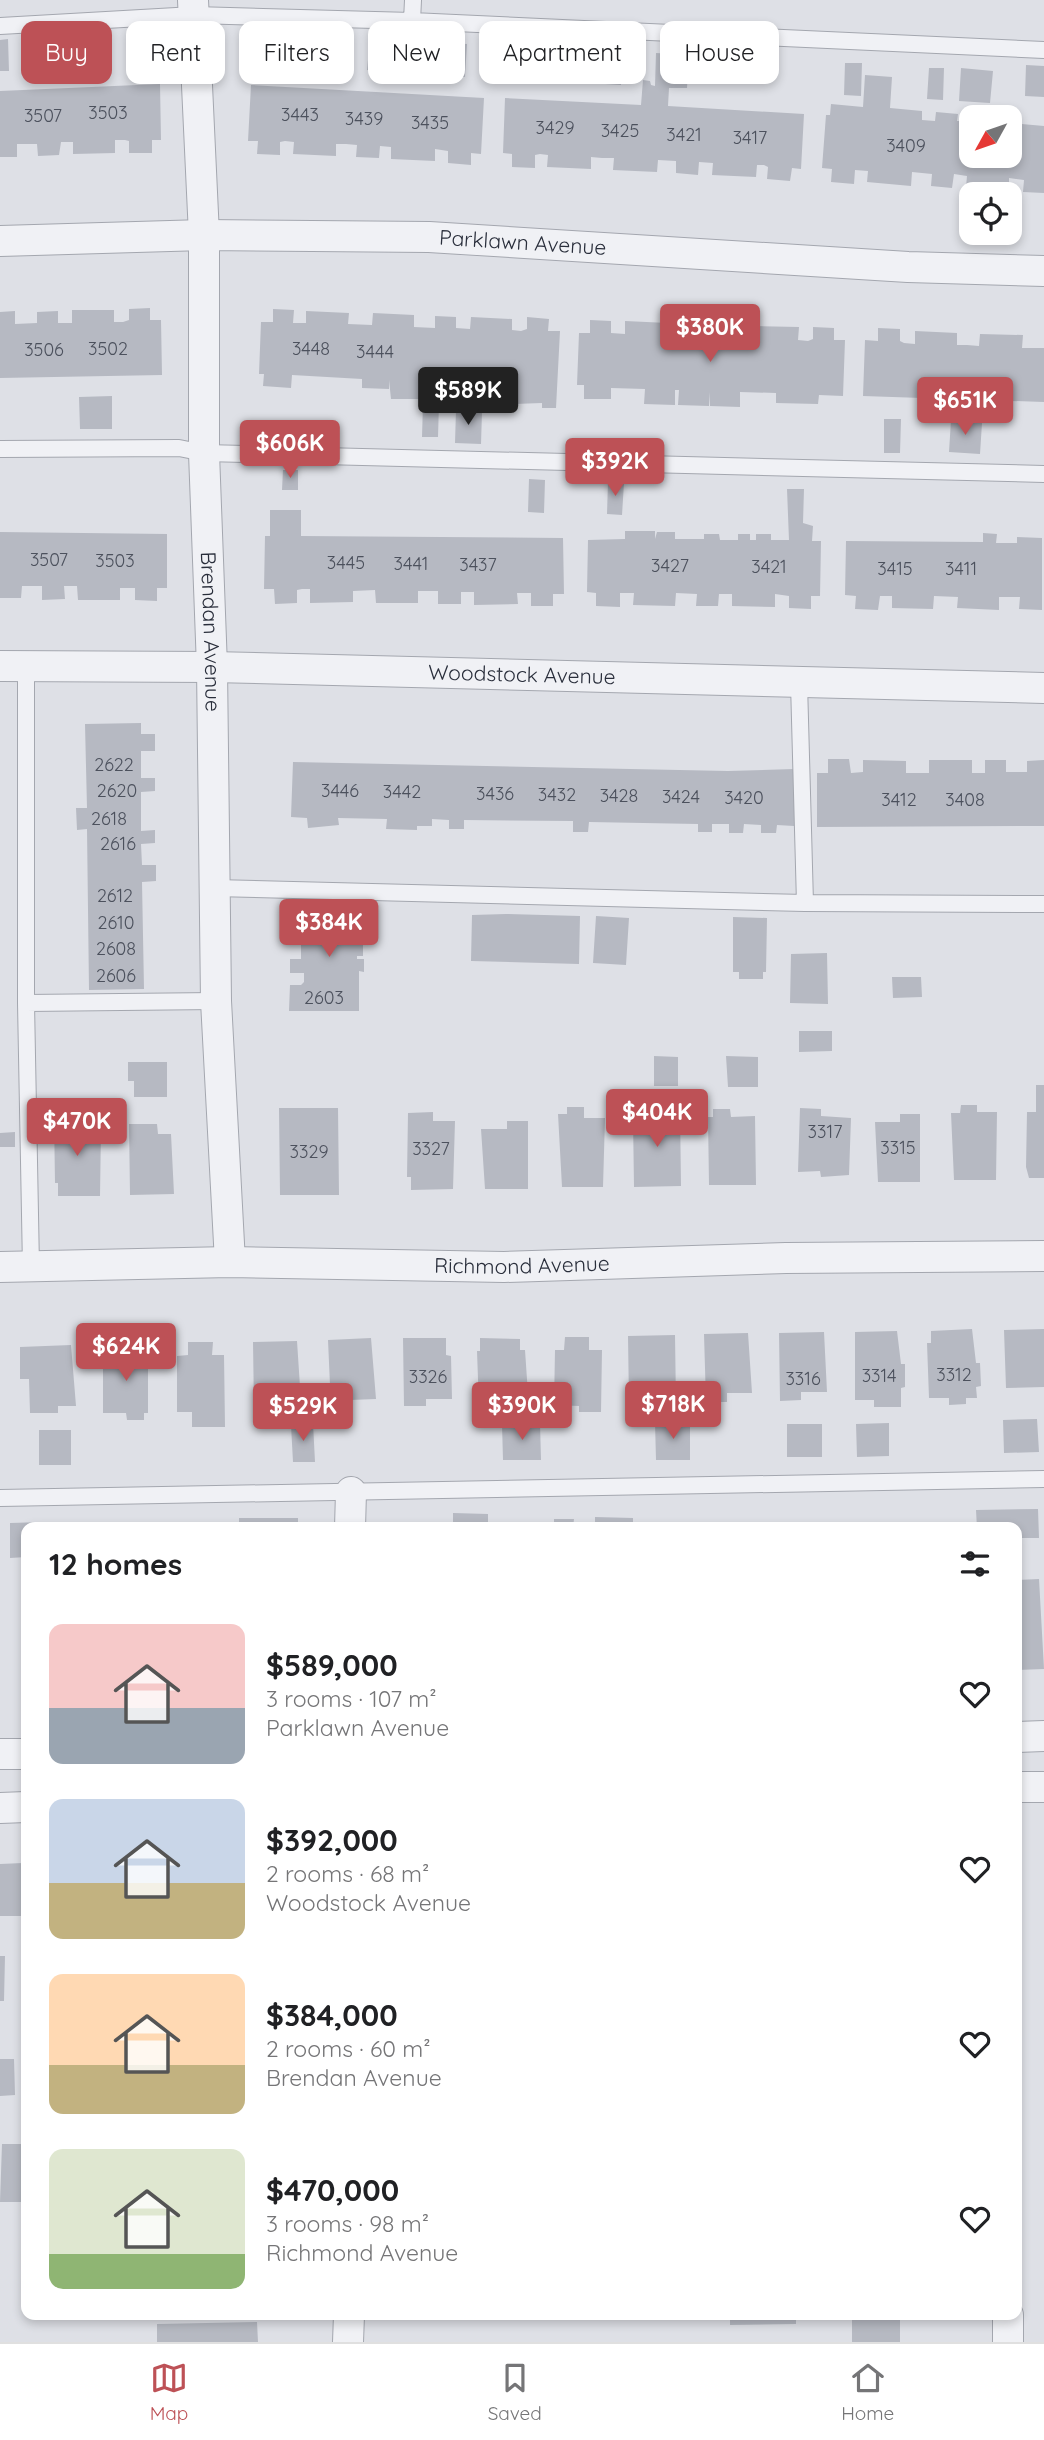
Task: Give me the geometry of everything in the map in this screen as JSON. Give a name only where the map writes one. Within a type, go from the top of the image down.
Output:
[{"type":"street","name":"Brendan Avenue","points":[[193,7],[204,234],[204,453],[212,667],[216,1001],[230,1262]]},
{"type":"street","name":"Parklawn Avenue","points":[[0,241],[204,234],[429,237],[908,267],[1044,271]]},
{"type":"street","name":"Woodstock Avenue","points":[[13,666],[212,667],[1044,688]]},
{"type":"street","name":"Richmond Avenue","points":[[0,1267],[230,1262],[504,1267],[786,1258],[1044,1256]]},
{"type":"street","points":[[350,1522],[351,1492]]},
{"type":"street","points":[[1022,1737],[1044,1737]]},
{"type":"street","points":[[0,1754],[21,1754]]},
{"type":"street","points":[[1022,1787],[1044,1787]]},
{"type":"street","points":[[0,1808],[21,1807]]},
{"type":"street","points":[[348,2342],[349,2320]]},
{"type":"street","points":[[1007,2320],[1008,2342]]},
{"type":"lane","points":[[0,26],[193,7],[412,21],[413,0]]},
{"type":"lane","points":[[465,23],[1044,50]]},
{"type":"lane","points":[[0,449],[178,448],[204,453],[1044,474]]},
{"type":"lane","points":[[13,666],[26,1003],[31,1267]]},
{"type":"lane","points":[[799,683],[805,903]]},
{"type":"lane","points":[[214,888],[805,903],[1044,904]]},
{"type":"lane","points":[[26,1003],[216,1001]]},
{"type":"lane","points":[[0,1498],[1044,1479]]},
{"type":"building","points":[[8,39],[9,71],[0,71],[0,40]]},
{"type":"building","points":[[465,44],[467,44],[465,77]]},
{"type":"building","points":[[656,53],[660,53],[660,84],[687,84],[687,88],[669,88],[668,106],[804,114],[801,169],[792,168],[790,181],[767,179],[768,167],[764,165],[757,165],[756,177],[712,175],[713,163],[699,162],[698,175],[676,173],[676,161],[658,160],[657,172],[613,170],[614,158],[591,157],[591,169],[547,167],[548,155],[540,154],[535,155],[535,168],[512,167],[512,154],[503,153],[505,98],[641,105],[643,84],[650,81],[651,85],[655,86]]},
{"type":"building","points":[[845,63],[862,63],[861,96],[844,95]]},
{"type":"building","points":[[1026,65],[1044,66],[1044,97],[1025,96]]},
{"type":"building","points":[[929,68],[944,68],[943,100],[927,99]]},
{"type":"building","points":[[961,68],[993,71],[990,103],[959,101]]},
{"type":"building","points":[[865,75],[892,77],[890,108],[922,111],[922,120],[935,121],[936,112],[958,114],[959,168],[1022,168],[1022,124],[1044,126],[1044,193],[1023,192],[1024,180],[1009,178],[1009,182],[966,182],[967,176],[954,174],[952,188],[931,186],[932,174],[912,172],[911,186],[867,182],[868,171],[855,170],[854,184],[831,182],[832,169],[822,168],[826,115],[830,115],[831,104],[863,107]]},
{"type":"building","points":[[160,84],[161,140],[152,140],[152,153],[129,153],[129,141],[115,140],[115,153],[73,154],[73,142],[61,142],[59,155],[38,156],[37,144],[17,144],[17,157],[0,157],[0,91]]},
{"type":"building","points":[[251,85],[484,98],[481,154],[471,153],[471,165],[448,163],[448,151],[435,149],[435,161],[391,159],[391,147],[380,146],[379,158],[356,157],[357,145],[346,144],[336,144],[336,156],[293,154],[294,142],[285,141],[280,142],[280,155],[257,154],[258,141],[248,141]]},
{"type":"building","points":[[150,308],[150,320],[161,320],[162,375],[0,378],[0,312],[15,311],[15,324],[37,323],[37,312],[58,311],[58,323],[72,323],[72,310],[114,310],[114,322],[123,322],[129,320],[129,309]]},
{"type":"building","points":[[273,309],[294,310],[293,323],[306,323],[306,311],[349,313],[348,324],[372,325],[373,313],[414,315],[414,327],[435,328],[435,316],[456,317],[456,328],[470,329],[471,317],[512,319],[512,330],[521,331],[527,329],[527,317],[549,319],[548,331],[560,331],[556,408],[542,408],[542,403],[489,405],[490,383],[424,381],[421,399],[391,399],[389,380],[389,389],[362,388],[362,379],[292,375],[291,388],[263,386],[264,374],[259,374],[261,322],[273,322]]},
{"type":"building","points":[[590,320],[611,321],[611,333],[625,334],[625,321],[668,323],[667,336],[691,337],[691,324],[734,325],[733,338],[756,339],[756,326],[799,327],[798,340],[808,341],[813,339],[813,327],[834,328],[834,340],[845,340],[843,396],[819,395],[818,404],[776,403],[776,393],[740,392],[740,407],[710,406],[709,392],[709,406],[678,405],[679,390],[675,390],[675,405],[644,404],[645,389],[611,388],[611,399],[584,399],[584,385],[577,385],[579,333],[590,333]]},
{"type":"building","points":[[878,328],[900,329],[900,341],[915,344],[915,331],[957,333],[957,345],[979,346],[980,334],[1023,335],[1022,348],[1044,348],[1044,402],[863,396],[865,340],[878,341]]},
{"type":"building","points":[[112,396],[112,429],[80,429],[79,397]]},
{"type":"building","points":[[423,403],[439,403],[438,437],[422,437]]},
{"type":"building","points":[[456,410],[482,412],[481,444],[455,443]]},
{"type":"building","points":[[884,419],[901,419],[900,453],[884,453]]},
{"type":"building","points":[[951,420],[982,423],[980,454],[949,452]]},
{"type":"building","points":[[258,421],[292,422],[291,438],[258,437]]},
{"type":"building","points":[[283,470],[298,470],[298,490],[282,490]]},
{"type":"building","points":[[529,479],[545,480],[544,513],[528,512]]},
{"type":"building","points":[[608,482],[624,483],[622,515],[607,514]]},
{"type":"building","points":[[787,489],[804,489],[803,523],[813,526],[812,541],[821,541],[820,596],[811,596],[811,609],[789,608],[789,596],[775,594],[775,607],[732,606],[732,594],[719,594],[718,606],[696,606],[697,594],[676,593],[675,606],[633,605],[634,593],[620,593],[620,607],[596,606],[596,593],[587,592],[588,540],[625,539],[625,531],[655,531],[655,539],[657,532],[675,532],[675,539],[704,539],[704,534],[719,534],[720,540],[738,540],[738,534],[750,534],[750,540],[756,540],[756,534],[771,534],[771,540],[789,540]]},
{"type":"building","points":[[270,510],[301,510],[301,536],[563,538],[564,594],[553,594],[553,606],[531,606],[531,593],[517,593],[518,604],[474,605],[474,592],[461,592],[461,604],[438,604],[438,591],[418,591],[418,603],[376,603],[375,590],[353,591],[353,602],[310,603],[310,589],[302,589],[297,590],[297,603],[275,604],[274,589],[264,589],[265,536],[270,536]]},
{"type":"building","points":[[0,532],[167,534],[167,588],[157,588],[157,601],[135,600],[135,588],[120,588],[120,600],[78,600],[77,586],[64,586],[65,599],[42,600],[42,586],[22,586],[21,598],[0,598]]},
{"type":"building","points":[[983,533],[997,534],[996,543],[1017,543],[1017,537],[1042,538],[1042,610],[1019,609],[1020,597],[999,597],[999,610],[957,608],[958,597],[934,596],[933,609],[892,608],[892,596],[880,596],[878,610],[855,609],[856,596],[845,595],[846,541],[983,542]]},
{"type":"building","points":[[141,723],[141,734],[155,734],[155,751],[141,751],[141,778],[155,778],[155,791],[141,792],[141,831],[155,830],[155,843],[141,844],[142,865],[156,865],[156,881],[142,882],[144,989],[89,990],[87,829],[77,830],[76,808],[87,808],[85,724]]},
{"type":"building","points":[[828,759],[849,759],[851,773],[863,772],[863,760],[906,761],[906,773],[929,773],[929,760],[972,760],[972,773],[985,773],[985,760],[1006,760],[1006,772],[1027,772],[1027,761],[1044,760],[1044,826],[817,827],[817,773],[828,773]]},
{"type":"building","points":[[293,762],[728,771],[794,769],[794,826],[777,825],[776,833],[761,833],[761,825],[744,824],[743,833],[729,833],[729,824],[712,824],[712,832],[698,832],[698,824],[589,822],[588,832],[573,832],[573,821],[464,820],[464,829],[449,829],[449,820],[432,819],[432,826],[417,826],[417,830],[386,829],[387,819],[338,818],[339,825],[308,828],[307,818],[291,817]]},
{"type":"building","points":[[301,903],[355,903],[355,916],[367,917],[367,931],[358,931],[358,945],[363,945],[363,956],[357,956],[357,959],[364,959],[364,972],[359,971],[359,1011],[289,1011],[290,985],[301,985],[304,982],[304,973],[290,973],[290,959],[301,959]]},
{"type":"building","points":[[472,915],[580,916],[579,964],[471,961]]},
{"type":"building","points":[[596,916],[629,918],[626,965],[593,963]]},
{"type":"building","points":[[733,917],[767,918],[766,972],[763,972],[763,979],[739,979],[739,972],[733,972]]},
{"type":"building","points":[[827,953],[828,1004],[790,1003],[791,954]]},
{"type":"building","points":[[892,977],[921,977],[922,997],[893,998]]},
{"type":"building","points":[[799,1031],[832,1031],[832,1051],[799,1052]]},
{"type":"building","points":[[654,1056],[678,1057],[678,1086],[654,1086]]},
{"type":"building","points":[[726,1056],[758,1057],[758,1087],[728,1087]]},
{"type":"building","points":[[128,1062],[167,1062],[167,1097],[134,1097],[134,1081],[128,1081]]},
{"type":"building","points":[[1036,1085],[1044,1085],[1044,1178],[1029,1178],[1026,1167],[1027,1112],[1036,1112]]},
{"type":"building","points":[[961,1105],[977,1105],[977,1112],[997,1112],[996,1180],[954,1180],[951,1113],[960,1113]]},
{"type":"building","points":[[567,1107],[584,1107],[584,1118],[605,1118],[603,1187],[562,1187],[558,1114],[567,1114]]},
{"type":"building","points":[[279,1108],[338,1108],[339,1195],[280,1195]]},
{"type":"building","points":[[800,1108],[821,1109],[821,1116],[851,1118],[849,1175],[821,1177],[820,1171],[798,1172]]},
{"type":"building","points":[[713,1109],[730,1109],[731,1117],[755,1116],[756,1185],[709,1185],[708,1117],[713,1117]]},
{"type":"building","points":[[680,1111],[681,1186],[634,1187],[633,1118],[639,1118],[638,1112]]},
{"type":"building","points":[[433,1112],[433,1121],[455,1121],[453,1189],[411,1190],[411,1177],[407,1177],[408,1113]]},
{"type":"building","points":[[900,1114],[920,1114],[920,1182],[878,1182],[875,1122],[900,1122]]},
{"type":"building","points":[[54,1116],[72,1116],[72,1120],[81,1120],[81,1128],[101,1127],[100,1196],[58,1196],[58,1183],[55,1183]]},
{"type":"building","points":[[507,1121],[528,1121],[528,1189],[485,1189],[481,1129],[507,1129]]},
{"type":"building","points":[[129,1124],[157,1124],[158,1134],[171,1134],[174,1194],[130,1195]]},
{"type":"building","points":[[15,1132],[15,1147],[0,1147],[0,1133]]},
{"type":"building","points":[[972,1329],[976,1363],[980,1363],[981,1386],[976,1387],[977,1398],[966,1398],[966,1404],[949,1405],[949,1398],[929,1398],[927,1343],[931,1343],[931,1331]]},
{"type":"building","points":[[1044,1329],[1044,1387],[1006,1388],[1004,1330]]},
{"type":"building","points":[[897,1331],[901,1364],[905,1364],[905,1387],[901,1388],[901,1407],[874,1407],[874,1400],[855,1400],[855,1332]]},
{"type":"building","points":[[824,1332],[827,1392],[801,1392],[801,1400],[780,1401],[779,1333]]},
{"type":"building","points":[[748,1333],[752,1393],[727,1393],[727,1402],[706,1402],[704,1334]]},
{"type":"building","points":[[675,1335],[676,1404],[671,1404],[671,1411],[653,1412],[654,1404],[629,1404],[628,1336]]},
{"type":"building","points":[[565,1337],[589,1337],[589,1350],[602,1350],[601,1412],[579,1412],[579,1406],[554,1405],[555,1350],[564,1350]]},
{"type":"building","points":[[371,1338],[376,1399],[350,1400],[351,1408],[331,1408],[328,1340]]},
{"type":"building","points":[[403,1338],[446,1338],[446,1355],[451,1356],[452,1399],[426,1399],[426,1406],[404,1406]]},
{"type":"building","points":[[480,1338],[520,1339],[520,1350],[525,1350],[528,1394],[524,1393],[524,1406],[515,1406],[515,1413],[509,1413],[509,1420],[491,1420],[491,1407],[479,1407],[477,1351],[480,1351]]},
{"type":"building","points":[[297,1341],[301,1402],[276,1403],[276,1409],[254,1409],[253,1342]]},
{"type":"building","points":[[188,1342],[213,1342],[212,1355],[224,1355],[225,1427],[192,1427],[192,1412],[177,1412],[177,1356],[188,1355]]},
{"type":"building","points":[[71,1345],[76,1406],[58,1406],[58,1413],[30,1413],[29,1379],[20,1379],[20,1347]]},
{"type":"building","points":[[112,1345],[137,1345],[136,1357],[148,1356],[148,1413],[144,1413],[144,1420],[127,1420],[126,1413],[103,1413],[103,1357],[112,1357]]},
{"type":"building","points":[[1037,1419],[1039,1452],[1004,1453],[1003,1420]]},
{"type":"building","points":[[655,1422],[690,1422],[690,1460],[656,1460]]},
{"type":"building","points":[[313,1423],[315,1462],[293,1462],[291,1425]]},
{"type":"building","points":[[540,1423],[541,1460],[503,1460],[502,1424]]},
{"type":"building","points":[[889,1423],[889,1456],[857,1457],[856,1424]]},
{"type":"building","points":[[787,1424],[822,1424],[822,1457],[787,1457]]},
{"type":"building","points":[[39,1430],[71,1430],[71,1465],[39,1465]]},
{"type":"building","points":[[1038,1509],[1039,1538],[1022,1538],[1022,1522],[977,1522],[976,1510]]},
{"type":"building","points":[[453,1513],[488,1514],[488,1522],[453,1522]]},
{"type":"building","points":[[595,1517],[633,1518],[633,1522],[595,1522]]},
{"type":"building","points":[[239,1518],[298,1518],[298,1522],[239,1522]]},
{"type":"building","points":[[554,1519],[574,1519],[574,1522],[554,1522]]},
{"type":"building","points":[[10,1523],[21,1523],[21,1557],[10,1558]]},
{"type":"building","points":[[1039,1579],[1044,1669],[1022,1670],[1022,1580]]},
{"type":"building","points":[[21,1863],[21,1916],[0,1916],[0,1864]]},
{"type":"building","points":[[0,1956],[5,1956],[4,2001],[0,2001]]},
{"type":"building","points":[[0,2059],[14,2059],[15,2095],[0,2096]]},
{"type":"building","points":[[2,2144],[21,2144],[21,2202],[0,2202]]},
{"type":"building","points":[[730,2320],[796,2320],[796,2324],[730,2325]]},
{"type":"building","points":[[852,2320],[900,2320],[900,2342],[852,2342]]},
{"type":"building","points":[[257,2322],[258,2342],[157,2342],[157,2324]]}]
